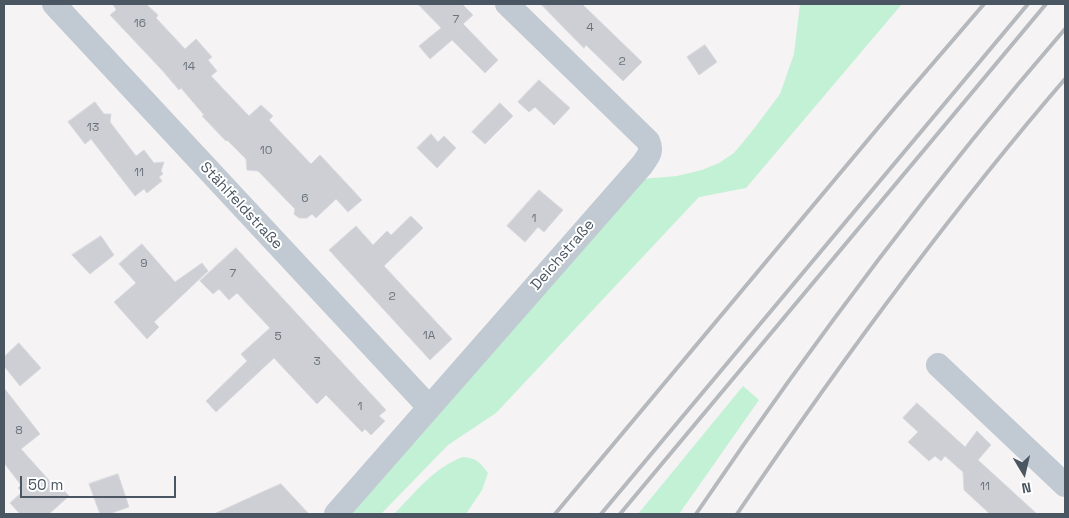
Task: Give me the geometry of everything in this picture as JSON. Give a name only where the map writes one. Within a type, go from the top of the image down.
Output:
[{"type":"street","name":"Stählfeldstraße","points":[[54,4],[429,407]]},
{"type":"street","name":"Deichstraße","points":[[336,514],[651,153],[648,141],[507,4]]},
{"type":"street","points":[[938,365],[1065,485]]},
{"type":"green space","points":[[800,4],[902,4],[746,188],[699,197],[496,413],[448,445],[381,514],[348,514],[642,179],[677,176],[702,170],[719,163],[734,153],[780,94],[794,54]]},
{"type":"green space","points":[[743,386],[759,400],[679,514],[638,514]]},
{"type":"green space","points":[[463,457],[477,461],[488,473],[482,490],[466,514],[394,514],[434,474],[453,461]]},
{"type":"building","points":[[113,4],[146,4],[158,15],[156,18],[185,49],[196,39],[212,57],[208,60],[217,71],[211,76],[249,116],[261,105],[273,116],[269,120],[311,164],[320,155],[362,200],[348,212],[336,199],[316,218],[312,214],[307,218],[299,218],[294,214],[295,209],[258,171],[247,170],[246,159],[202,116],[204,115],[181,88],[179,90],[110,15],[116,10]]},
{"type":"building","points":[[418,4],[462,4],[473,15],[463,24],[498,60],[485,73],[452,40],[430,59],[419,46],[441,28]]},
{"type":"building","points":[[541,4],[582,4],[642,62],[623,81],[586,45],[584,48]]},
{"type":"building","points":[[705,45],[717,62],[699,75],[687,57]]},
{"type":"building","points":[[539,80],[570,108],[554,125],[535,107],[529,112],[518,102]]},
{"type":"building","points":[[95,102],[104,114],[111,114],[110,122],[136,156],[144,150],[154,163],[164,162],[161,171],[163,174],[159,177],[162,181],[147,193],[144,189],[135,196],[91,139],[85,144],[68,122]]},
{"type":"building","points":[[500,103],[513,116],[485,144],[472,132]]},
{"type":"building","points":[[431,134],[438,142],[444,136],[456,148],[437,168],[417,148]]},
{"type":"building","points":[[539,190],[563,210],[544,232],[538,227],[525,242],[507,226]]},
{"type":"building","points":[[411,216],[423,228],[384,266],[452,339],[430,360],[329,250],[356,226],[373,245],[387,231],[391,235]]},
{"type":"building","points":[[101,236],[114,255],[90,274],[72,255]]},
{"type":"building","points":[[142,244],[175,282],[202,263],[208,271],[154,322],[159,327],[147,339],[114,302],[136,283],[119,264]]},
{"type":"building","points":[[236,248],[386,410],[379,416],[385,421],[371,435],[365,429],[362,432],[326,395],[317,404],[274,358],[216,412],[206,401],[247,361],[241,354],[270,328],[237,293],[229,300],[219,289],[213,294],[200,281]]},
{"type":"building","points":[[19,343],[41,368],[20,386],[4,366],[4,357]]},
{"type":"building","points":[[4,388],[40,434],[21,449],[55,487],[58,484],[69,496],[49,514],[20,514],[10,503],[22,492],[18,488],[21,485],[4,463]]},
{"type":"building","points":[[917,403],[965,447],[977,431],[991,445],[978,460],[1037,514],[990,514],[964,490],[963,472],[945,456],[941,461],[935,456],[929,461],[908,442],[918,432],[903,418]]},
{"type":"building","points":[[118,474],[129,507],[109,514],[100,514],[89,484]]},
{"type":"building","points":[[281,484],[309,514],[214,514],[260,493]]},
{"type":"railway","points":[[555,514],[984,4]]},
{"type":"railway","points":[[601,514],[1028,4]]},
{"type":"railway","points":[[620,514],[1046,4]]},
{"type":"railway","points":[[696,514],[783,389],[873,266],[967,146],[1065,29]]},
{"type":"railway","points":[[737,514],[854,347],[936,237],[1065,79]]}]
